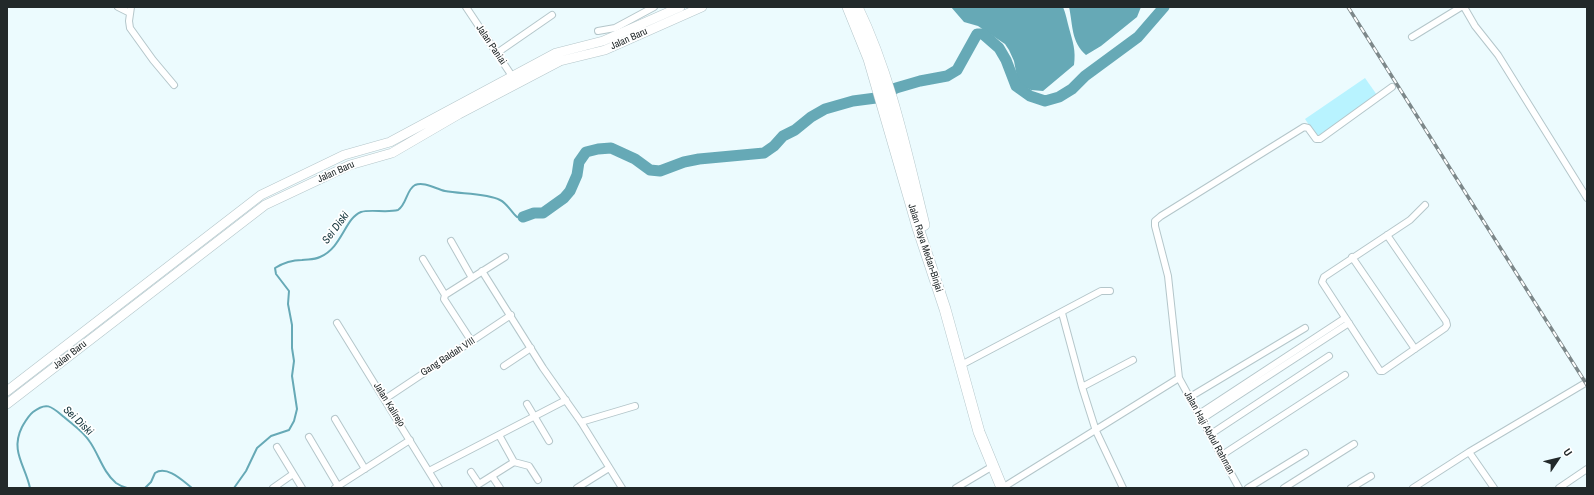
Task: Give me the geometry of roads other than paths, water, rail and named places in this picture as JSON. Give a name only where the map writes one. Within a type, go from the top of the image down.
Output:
[{"type":"highway","name":"Jalan Raya Medan-Binjai","points":[[848,7],[869,58],[878,74]]},
{"type":"highway","name":"Jalan Raya Medan-Binjai","points":[[857,7],[868,33],[878,74],[950,307],[985,430],[1006,487]]},
{"type":"highway","name":"Jalan Raya Medan-Binjai","points":[[894,127],[918,228],[945,309],[969,397],[993,466],[1006,487]]},
{"type":"street","points":[[118,7],[130,10],[130,28],[153,60],[174,85]]},
{"type":"street","name":"Jalan Paniai","points":[[466,7],[514,80]]},
{"type":"street","points":[[598,31],[635,25],[654,7]]},
{"type":"street","name":"Jalan Baru","points":[[7,391],[261,195],[344,155],[390,142],[514,80],[560,61],[605,50],[635,25],[680,7]]},
{"type":"street","name":"Jalan Baru","points":[[635,25],[702,7]]},
{"type":"street","points":[[1412,37],[1463,7],[1475,26],[1498,55],[1587,198]]},
{"type":"street","points":[[497,53],[552,15]]},
{"type":"street","name":"Jalan Baru","points":[[7,404],[265,205],[350,165],[392,153],[514,80]]},
{"type":"street","points":[[1006,487],[1179,378],[1165,260],[1155,226],[1157,219],[1304,126],[1308,128],[1316,139],[1320,139],[1392,87]]},
{"type":"street","points":[[1387,236],[1446,321],[1447,325],[1445,328],[1385,371],[1380,371],[1322,282],[1324,277],[1352,257],[1410,220],[1425,205]]},
{"type":"street","points":[[451,241],[472,278]]},
{"type":"street","points":[[445,295],[505,257]]},
{"type":"street","points":[[1352,257],[1415,349]]},
{"type":"street","points":[[423,259],[445,295],[444,299],[472,342]]},
{"type":"street","points":[[482,271],[531,348],[581,422],[622,488]]},
{"type":"street","points":[[965,363],[1101,291],[1110,291]]},
{"type":"street","points":[[1062,313],[1082,387],[1096,431],[1123,488]]},
{"type":"street","name":"Gang Baldah VIII","points":[[385,399],[511,315]]},
{"type":"street","points":[[1201,416],[1347,320]]},
{"type":"street","name":"Jalan Kalirejo","points":[[337,323],[439,488]]},
{"type":"street","points":[[1190,397],[1305,328]]},
{"type":"street","points":[[504,366],[531,348]]},
{"type":"street","points":[[1211,434],[1329,356]]},
{"type":"street","points":[[1082,387],[1133,360]]},
{"type":"street","points":[[1222,455],[1345,375]]},
{"type":"street","name":"Jalan Haji Abdul Rahman","points":[[1179,378],[1211,434],[1239,488]]},
{"type":"street","points":[[1413,488],[1469,452],[1587,382]]},
{"type":"street","points":[[429,471],[566,400]]},
{"type":"street","points":[[527,404],[550,441]]},
{"type":"street","points":[[581,422],[634,406]]},
{"type":"street","points":[[335,420],[365,469]]},
{"type":"street","points":[[499,435],[514,462],[529,466],[538,480]]},
{"type":"street","points":[[309,437],[336,487],[410,440]]},
{"type":"street","points":[[1284,488],[1354,444]]},
{"type":"street","points":[[277,447],[302,488]]},
{"type":"street","points":[[1469,452],[1494,488]]},
{"type":"street","points":[[1248,488],[1305,453]]},
{"type":"street","points":[[471,472],[479,484],[514,462]]},
{"type":"street","points":[[956,488],[993,466]]},
{"type":"street","points":[[577,488],[609,468]]},
{"type":"street","points":[[1559,488],[1587,469]]},
{"type":"street","points":[[273,488],[293,474]]},
{"type":"street","points":[[492,476],[500,488]]},
{"type":"street","points":[[1351,488],[1371,476]]},
{"type":"waterway","points":[[523,217],[534,213],[543,213],[564,198],[570,191],[577,175],[579,162],[586,152],[611,148],[635,159],[650,170],[660,171],[684,162],[699,159],[764,153],[774,146],[783,136],[795,130],[811,117],[825,109],[853,101],[876,98],[896,88],[920,81],[947,76],[957,70],[977,34],[983,34],[999,48],[1006,60],[1016,86],[1030,96],[1045,101],[1059,97],[1072,89],[1085,76],[1138,37],[1164,7]]},
{"type":"waterway","name":"Sei Diski","points":[[234,488],[246,471],[257,448],[271,436],[289,430],[294,421],[297,409],[292,376],[294,361],[292,348],[292,325],[288,304],[289,291],[276,274],[275,268],[292,261],[316,259],[327,253],[356,215],[365,211],[398,210],[412,187],[419,184],[445,191],[495,198],[505,203],[517,217],[523,217]]},
{"type":"waterway","name":"Sei Diski","points":[[30,488],[20,458],[17,443],[22,427],[30,415],[38,409],[46,406],[56,410],[81,431],[90,442],[104,469],[112,479],[117,484],[127,488]]},
{"type":"waterway","name":"Sei Diski","points":[[145,488],[151,482],[155,473],[160,471],[170,472],[192,488]]},
{"type":"railway","points":[[1348,7],[1587,385]]}]
